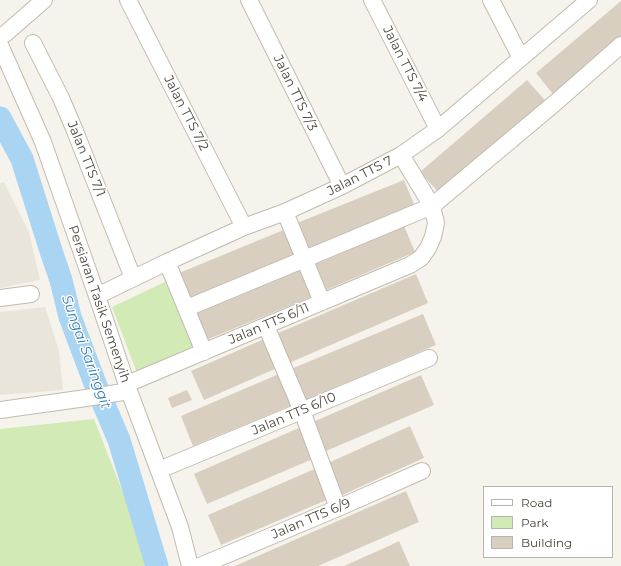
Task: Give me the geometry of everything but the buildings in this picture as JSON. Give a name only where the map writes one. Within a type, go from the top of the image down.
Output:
[{"type":"street","points":[[0,36],[5,34],[44,0]]},
{"type":"street","name":"Jalan TTS 7/2","points":[[128,0],[244,227]]},
{"type":"street","name":"Jalan TTS 7/3","points":[[249,0],[342,186]]},
{"type":"street","name":"Jalan TTS 7/4","points":[[372,0],[438,129]]},
{"type":"street","points":[[491,0],[521,58]]},
{"type":"street","name":"Jalan TTS 7","points":[[97,296],[244,227],[285,212],[342,186],[401,155],[438,129],[589,0]]},
{"type":"street","name":"Jalan TTS 7/1","points":[[32,43],[61,98],[133,278]]},
{"type":"street","name":"Persiaran Tasik Semenyih","points":[[0,45],[43,142],[128,387],[180,527],[190,566]]},
{"type":"street","points":[[187,308],[432,206],[555,103],[621,45]]},
{"type":"street","points":[[401,155],[432,206]]},
{"type":"street","name":"Jalan TTS 6/11","points":[[0,410],[107,395],[204,352],[410,265],[420,258],[434,237],[436,223],[432,206]]},
{"type":"street","points":[[285,212],[322,302]]},
{"type":"street","points":[[167,262],[204,352]]},
{"type":"street","points":[[0,298],[31,294]]},
{"type":"street","points":[[266,326],[302,411],[338,508]]},
{"type":"street","name":"Jalan TTS 6/10","points":[[159,470],[429,358]]},
{"type":"street","name":"Jalan TTS 6/9","points":[[200,566],[422,471]]},
{"type":"shaded area","points":[[4,182],[29,232],[40,280],[0,288],[0,183]]},
{"type":"shaded area","points":[[45,307],[59,351],[63,390],[0,395],[0,312]]},
{"type":"green space","points":[[169,280],[197,347],[137,373],[112,307]]},
{"type":"green space","points":[[94,419],[147,554],[148,566],[0,566],[0,429]]},
{"type":"waterway","name":"Sungai Saringgit","points":[[0,118],[22,159],[61,280],[70,317],[96,386],[119,440],[157,566]]}]
